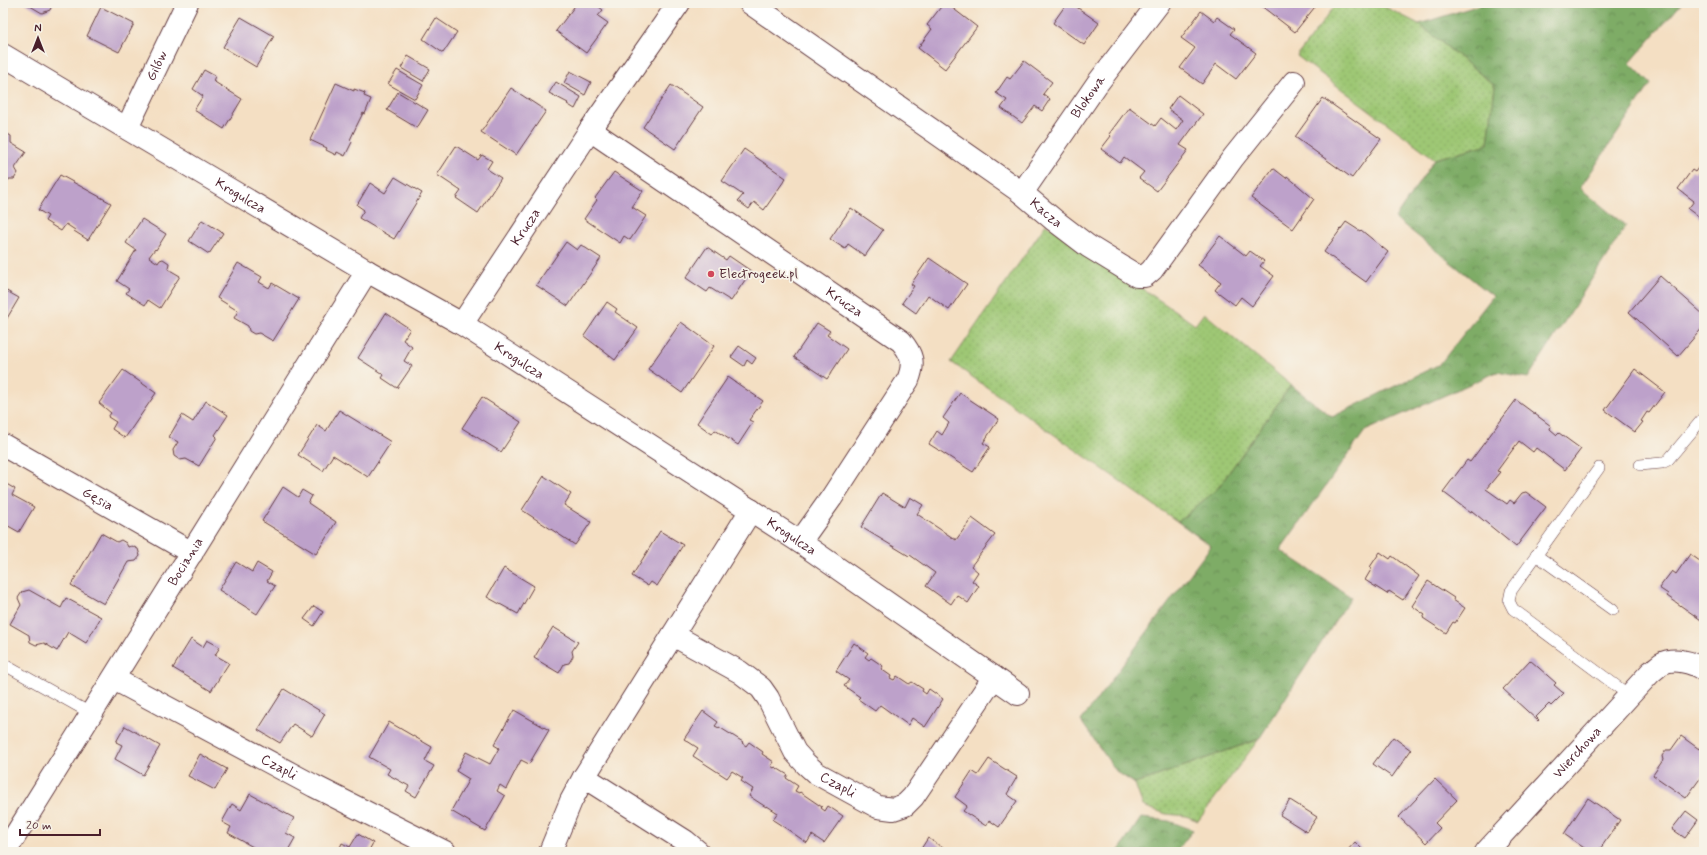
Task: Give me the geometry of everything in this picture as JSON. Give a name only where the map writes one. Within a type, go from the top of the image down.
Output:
[{"type":"street","name":"Gilów","points":[[127,128],[187,3]]},
{"type":"street","name":"Krucza","points":[[462,324],[590,130],[679,3]]},
{"type":"street","name":"Kacza","points":[[750,3],[1022,193],[1088,246],[1137,276],[1145,276],[1152,270],[1233,158],[1294,82]]},
{"type":"street","name":"Blokowa","points":[[1022,193],[1097,84],[1160,3]]},
{"type":"street","name":"Krogulcza","points":[[3,56],[367,271],[462,324],[752,510],[1018,694]]},
{"type":"street","name":"Krucza","points":[[590,130],[901,341],[909,351],[912,360],[912,371],[908,380],[832,498],[800,542]]},
{"type":"street","name":"Bociania","points":[[5,852],[367,271]]},
{"type":"street","name":"Gęsia","points":[[3,445],[192,553]]},
{"type":"street","points":[[550,852],[571,801],[584,777],[752,510]]},
{"type":"street","name":"Czapli","points":[[673,634],[745,676],[761,688],[768,698],[795,752],[816,773],[878,807],[893,809],[905,805],[913,797],[994,676]]},
{"type":"street","name":"Wierchowa","points":[[1486,852],[1656,668],[1662,664],[1685,662],[1704,670]]},
{"type":"street","name":"Czapli","points":[[114,679],[314,786],[445,852]]},
{"type":"street","points":[[584,777],[685,841],[698,852]]},
{"type":"lane","points":[[1640,465],[1662,463],[1668,460],[1704,417]]},
{"type":"lane","points":[[1598,468],[1511,591],[1509,601],[1513,609],[1630,696]]},
{"type":"lane","points":[[1536,555],[1613,610]]},
{"type":"lane","points":[[3,664],[92,714]]},
{"type":"green space","points":[[1337,3],[1377,3],[1419,24],[1495,86],[1488,144],[1435,159],[1297,56]]},
{"type":"green space","points":[[1486,3],[1682,3],[1630,63],[1651,84],[1580,188],[1626,226],[1528,378],[1497,372],[1365,431],[1280,550],[1351,597],[1259,739],[1135,784],[1116,771],[1081,721],[1211,546],[1178,522],[1218,488],[1291,385],[1332,417],[1440,364],[1493,296],[1395,218],[1435,159],[1488,144],[1495,86],[1419,24]]},
{"type":"green space","points":[[1046,224],[1195,325],[1204,313],[1291,385],[1218,488],[1178,522],[951,362]]},
{"type":"green space","points":[[1259,739],[1198,821],[1186,816],[1166,814],[1143,806],[1135,784]]},
{"type":"green space","points":[[1141,818],[1169,821],[1193,830],[1176,852],[1118,852]]},
{"type":"building","points":[[25,3],[53,3],[50,10],[42,13]]},
{"type":"building","points":[[577,3],[584,5],[585,3],[594,3],[603,10],[598,16],[608,23],[586,53],[556,31]]},
{"type":"building","points":[[944,3],[977,27],[945,69],[918,48],[932,29],[927,25]]},
{"type":"building","points":[[1067,3],[1071,3],[1099,23],[1084,45],[1053,23]]},
{"type":"building","points":[[1262,3],[1318,3],[1295,32],[1260,5]]},
{"type":"building","points":[[101,7],[134,24],[119,52],[87,36]]},
{"type":"building","points":[[1201,11],[1214,21],[1217,17],[1234,29],[1230,34],[1256,53],[1236,79],[1216,64],[1202,84],[1180,68],[1195,48],[1181,38]]},
{"type":"building","points":[[241,17],[274,36],[256,67],[223,47]]},
{"type":"building","points":[[436,18],[457,32],[443,53],[423,39]]},
{"type":"building","points":[[408,56],[430,69],[423,81],[401,68]]},
{"type":"building","points":[[1024,61],[1052,82],[1043,94],[1050,99],[1042,111],[1035,106],[1022,123],[1001,108],[1007,100],[996,93],[1007,77],[1010,79]]},
{"type":"building","points":[[204,70],[215,76],[213,81],[242,99],[224,129],[194,110],[203,96],[193,89]]},
{"type":"building","points":[[397,70],[423,85],[415,99],[388,84]]},
{"type":"building","points":[[570,71],[591,82],[585,95],[564,83]]},
{"type":"building","points":[[556,82],[581,97],[575,109],[567,104],[568,103],[549,93]]},
{"type":"building","points":[[336,83],[354,91],[354,89],[365,93],[364,96],[371,99],[365,114],[363,113],[350,140],[352,142],[345,156],[337,152],[336,155],[326,150],[327,148],[310,140]]},
{"type":"building","points":[[671,85],[703,107],[675,149],[643,127]]},
{"type":"building","points":[[511,88],[546,111],[516,155],[481,132]]},
{"type":"building","points":[[398,92],[428,110],[417,128],[387,110]]},
{"type":"building","points":[[1178,95],[1203,114],[1180,145],[1188,150],[1157,191],[1139,178],[1144,172],[1124,157],[1120,163],[1101,149],[1111,136],[1109,134],[1129,107],[1155,126],[1161,118],[1176,130],[1183,120],[1168,109]]},
{"type":"building","points":[[1323,98],[1381,139],[1352,178],[1295,137]]},
{"type":"building","points":[[3,131],[11,136],[11,143],[26,152],[15,168],[18,173],[14,179],[9,179],[3,188]]},
{"type":"building","points":[[456,146],[478,160],[482,155],[492,161],[487,169],[501,178],[478,213],[456,198],[461,191],[437,175]]},
{"type":"building","points":[[744,149],[786,178],[764,210],[754,202],[749,209],[738,201],[743,195],[722,181]]},
{"type":"building","points":[[1704,160],[1704,221],[1688,209],[1694,201],[1678,189],[1692,170],[1695,172]]},
{"type":"building","points":[[1273,168],[1286,178],[1287,176],[1314,199],[1293,229],[1251,198]]},
{"type":"building","points":[[614,172],[643,191],[632,207],[646,216],[630,240],[624,236],[620,243],[584,219],[597,200],[595,198]]},
{"type":"building","points":[[60,175],[111,203],[88,240],[66,224],[61,231],[45,221],[48,216],[38,210]]},
{"type":"building","points":[[395,177],[422,193],[394,239],[359,218],[364,210],[357,205],[370,183],[385,193]]},
{"type":"building","points":[[851,208],[883,230],[865,256],[848,244],[845,249],[830,239]]},
{"type":"building","points":[[142,219],[166,234],[156,250],[155,249],[149,257],[158,263],[163,259],[169,263],[168,269],[180,276],[160,308],[148,300],[145,305],[126,293],[129,289],[117,281],[136,250],[126,243]]},
{"type":"building","points":[[202,220],[223,233],[209,254],[189,241]]},
{"type":"building","points":[[1346,222],[1360,231],[1361,230],[1388,252],[1366,282],[1324,252]]},
{"type":"building","points":[[1220,236],[1246,256],[1250,251],[1264,261],[1260,266],[1274,276],[1252,306],[1241,297],[1235,305],[1215,290],[1221,282],[1198,265]]},
{"type":"building","points":[[566,242],[577,250],[581,245],[601,258],[568,306],[536,285]]},
{"type":"building","points":[[707,247],[726,260],[729,256],[751,271],[731,301],[710,288],[707,292],[686,278]]},
{"type":"building","points":[[929,258],[967,284],[949,310],[928,295],[916,313],[902,303],[914,286],[911,284]]},
{"type":"building","points":[[238,263],[262,277],[259,282],[269,288],[272,283],[299,299],[273,341],[259,333],[254,334],[249,331],[248,326],[234,318],[238,311],[217,298]]},
{"type":"building","points":[[1660,276],[1704,315],[1704,326],[1678,356],[1629,312]]},
{"type":"building","points":[[3,289],[19,298],[3,325]]},
{"type":"building","points":[[607,302],[617,309],[615,312],[638,328],[615,360],[584,336]]},
{"type":"building","points":[[386,313],[410,329],[403,340],[412,347],[404,361],[412,366],[397,388],[382,378],[384,375],[358,358]]},
{"type":"building","points":[[681,322],[714,346],[682,393],[648,369]]},
{"type":"building","points":[[817,323],[830,331],[827,335],[847,349],[827,379],[794,357]]},
{"type":"building","points":[[739,346],[756,358],[752,364],[747,360],[744,366],[731,357]]},
{"type":"building","points":[[1635,369],[1665,392],[1649,413],[1647,412],[1641,421],[1643,422],[1635,432],[1605,410]]},
{"type":"building","points":[[123,370],[156,393],[125,438],[112,429],[116,422],[108,417],[111,413],[99,403]]},
{"type":"building","points":[[728,377],[763,401],[749,420],[753,422],[738,445],[715,430],[712,434],[697,423]]},
{"type":"building","points":[[960,393],[999,419],[983,443],[990,447],[973,472],[929,444],[937,431],[942,435],[949,423],[943,418]]},
{"type":"building","points":[[482,397],[521,422],[501,452],[462,428]]},
{"type":"building","points":[[1516,400],[1551,426],[1550,429],[1557,435],[1559,433],[1581,449],[1565,470],[1536,448],[1533,452],[1519,441],[1497,471],[1500,472],[1486,489],[1507,504],[1510,500],[1514,503],[1522,493],[1526,492],[1546,507],[1516,547],[1472,511],[1471,513],[1443,492],[1467,460],[1470,462]]},
{"type":"building","points":[[206,401],[228,415],[215,435],[217,437],[199,466],[186,459],[180,460],[174,456],[173,450],[178,442],[169,437],[182,415],[193,422]]},
{"type":"building","points":[[339,410],[391,442],[368,477],[333,455],[323,471],[298,455],[317,425],[326,431]]},
{"type":"building","points":[[544,476],[571,494],[564,505],[591,522],[575,545],[522,510]]},
{"type":"building","points":[[3,482],[15,489],[12,495],[34,507],[19,532],[3,523]]},
{"type":"building","points":[[283,487],[298,497],[302,490],[312,496],[308,503],[336,522],[316,554],[262,521]]},
{"type":"building","points":[[882,493],[905,507],[910,497],[923,505],[917,514],[956,540],[972,518],[995,535],[971,566],[978,572],[972,581],[979,586],[968,603],[957,595],[951,604],[926,586],[935,573],[910,555],[909,556],[861,527]]},
{"type":"building","points":[[660,531],[683,545],[657,586],[651,582],[648,586],[632,576]]},
{"type":"building","points":[[101,533],[117,542],[121,540],[126,543],[128,547],[132,546],[138,549],[140,556],[136,561],[128,562],[104,604],[71,585]]},
{"type":"building","points":[[1380,552],[1390,559],[1392,556],[1419,576],[1403,600],[1389,591],[1387,594],[1365,580],[1372,568],[1370,567]]},
{"type":"building","points":[[1690,554],[1704,564],[1704,622],[1667,596],[1668,594],[1659,588],[1672,571],[1676,574]]},
{"type":"building","points":[[236,562],[252,572],[257,563],[272,572],[267,581],[275,586],[257,614],[219,590]]},
{"type":"building","points":[[504,568],[534,586],[518,614],[487,597]]},
{"type":"building","points":[[1428,581],[1454,598],[1453,600],[1465,608],[1446,633],[1423,618],[1425,615],[1412,606]]},
{"type":"building","points":[[29,590],[61,608],[66,598],[101,617],[86,643],[68,632],[57,651],[44,643],[36,645],[30,642],[29,635],[10,624],[21,605],[18,598],[22,592]]},
{"type":"building","points":[[314,606],[323,612],[314,626],[304,619]]},
{"type":"building","points":[[553,627],[578,642],[572,651],[573,656],[569,663],[564,664],[559,673],[534,658]]},
{"type":"building","points":[[191,639],[203,647],[207,640],[220,647],[215,655],[229,663],[211,691],[173,668]]},
{"type":"building","points":[[854,643],[868,653],[865,657],[869,660],[871,658],[883,666],[881,669],[891,676],[890,678],[894,680],[897,676],[909,684],[912,682],[923,689],[922,691],[926,694],[929,689],[943,699],[925,727],[912,718],[908,725],[880,705],[875,711],[858,699],[860,697],[844,686],[849,680],[836,671]]},
{"type":"building","points":[[1530,660],[1556,683],[1554,685],[1564,693],[1551,706],[1549,704],[1536,717],[1539,720],[1538,721],[1503,689]]},
{"type":"building","points":[[284,689],[325,714],[312,736],[293,724],[280,743],[258,730]]},
{"type":"building","points":[[514,710],[549,730],[529,764],[521,760],[506,789],[500,785],[497,791],[505,796],[485,831],[451,811],[469,779],[456,771],[466,752],[490,764],[499,748],[494,745]]},
{"type":"building","points":[[703,711],[718,722],[715,726],[743,742],[742,743],[746,746],[749,742],[763,752],[762,754],[774,762],[771,766],[788,775],[786,778],[798,786],[795,791],[800,792],[822,807],[821,808],[825,811],[828,806],[843,816],[824,843],[812,835],[807,843],[773,820],[778,813],[749,796],[753,789],[741,781],[743,778],[732,771],[727,778],[693,756],[698,748],[684,739]]},
{"type":"building","points":[[389,722],[432,747],[425,761],[434,766],[416,797],[406,791],[409,786],[387,774],[390,769],[369,757]]},
{"type":"building","points":[[125,726],[160,746],[143,775],[115,759],[122,745],[116,742]]},
{"type":"building","points":[[1681,736],[1699,749],[1700,747],[1704,750],[1704,773],[1686,798],[1653,775],[1663,760],[1662,756],[1666,750],[1671,750]]},
{"type":"building","points":[[1393,737],[1411,750],[1392,777],[1373,764]]},
{"type":"building","points":[[200,754],[227,769],[215,790],[188,776]]},
{"type":"building","points":[[989,759],[1017,777],[1007,794],[1017,801],[999,827],[989,820],[986,826],[963,811],[967,806],[955,797],[972,771],[978,775]]},
{"type":"building","points":[[1435,779],[1457,800],[1435,823],[1440,828],[1426,843],[1399,817]]},
{"type":"building","points":[[250,794],[294,818],[286,833],[295,838],[287,852],[262,852],[228,833],[231,827],[222,822],[232,804],[241,810]]},
{"type":"building","points":[[1588,798],[1620,820],[1598,852],[1590,852],[1564,834]]},
{"type":"building","points":[[1290,800],[1317,817],[1307,832],[1280,815]]},
{"type":"building","points":[[1686,811],[1698,820],[1685,838],[1672,829]]},
{"type":"building","points":[[358,834],[373,843],[368,852],[338,852],[342,843],[350,847]]},
{"type":"building","points":[[928,838],[949,852],[919,852]]},
{"type":"building","points":[[1355,842],[1365,852],[1346,852]]},
{"type":"place","name":"Electrogeek.pl","points":[[711,274]]}]
